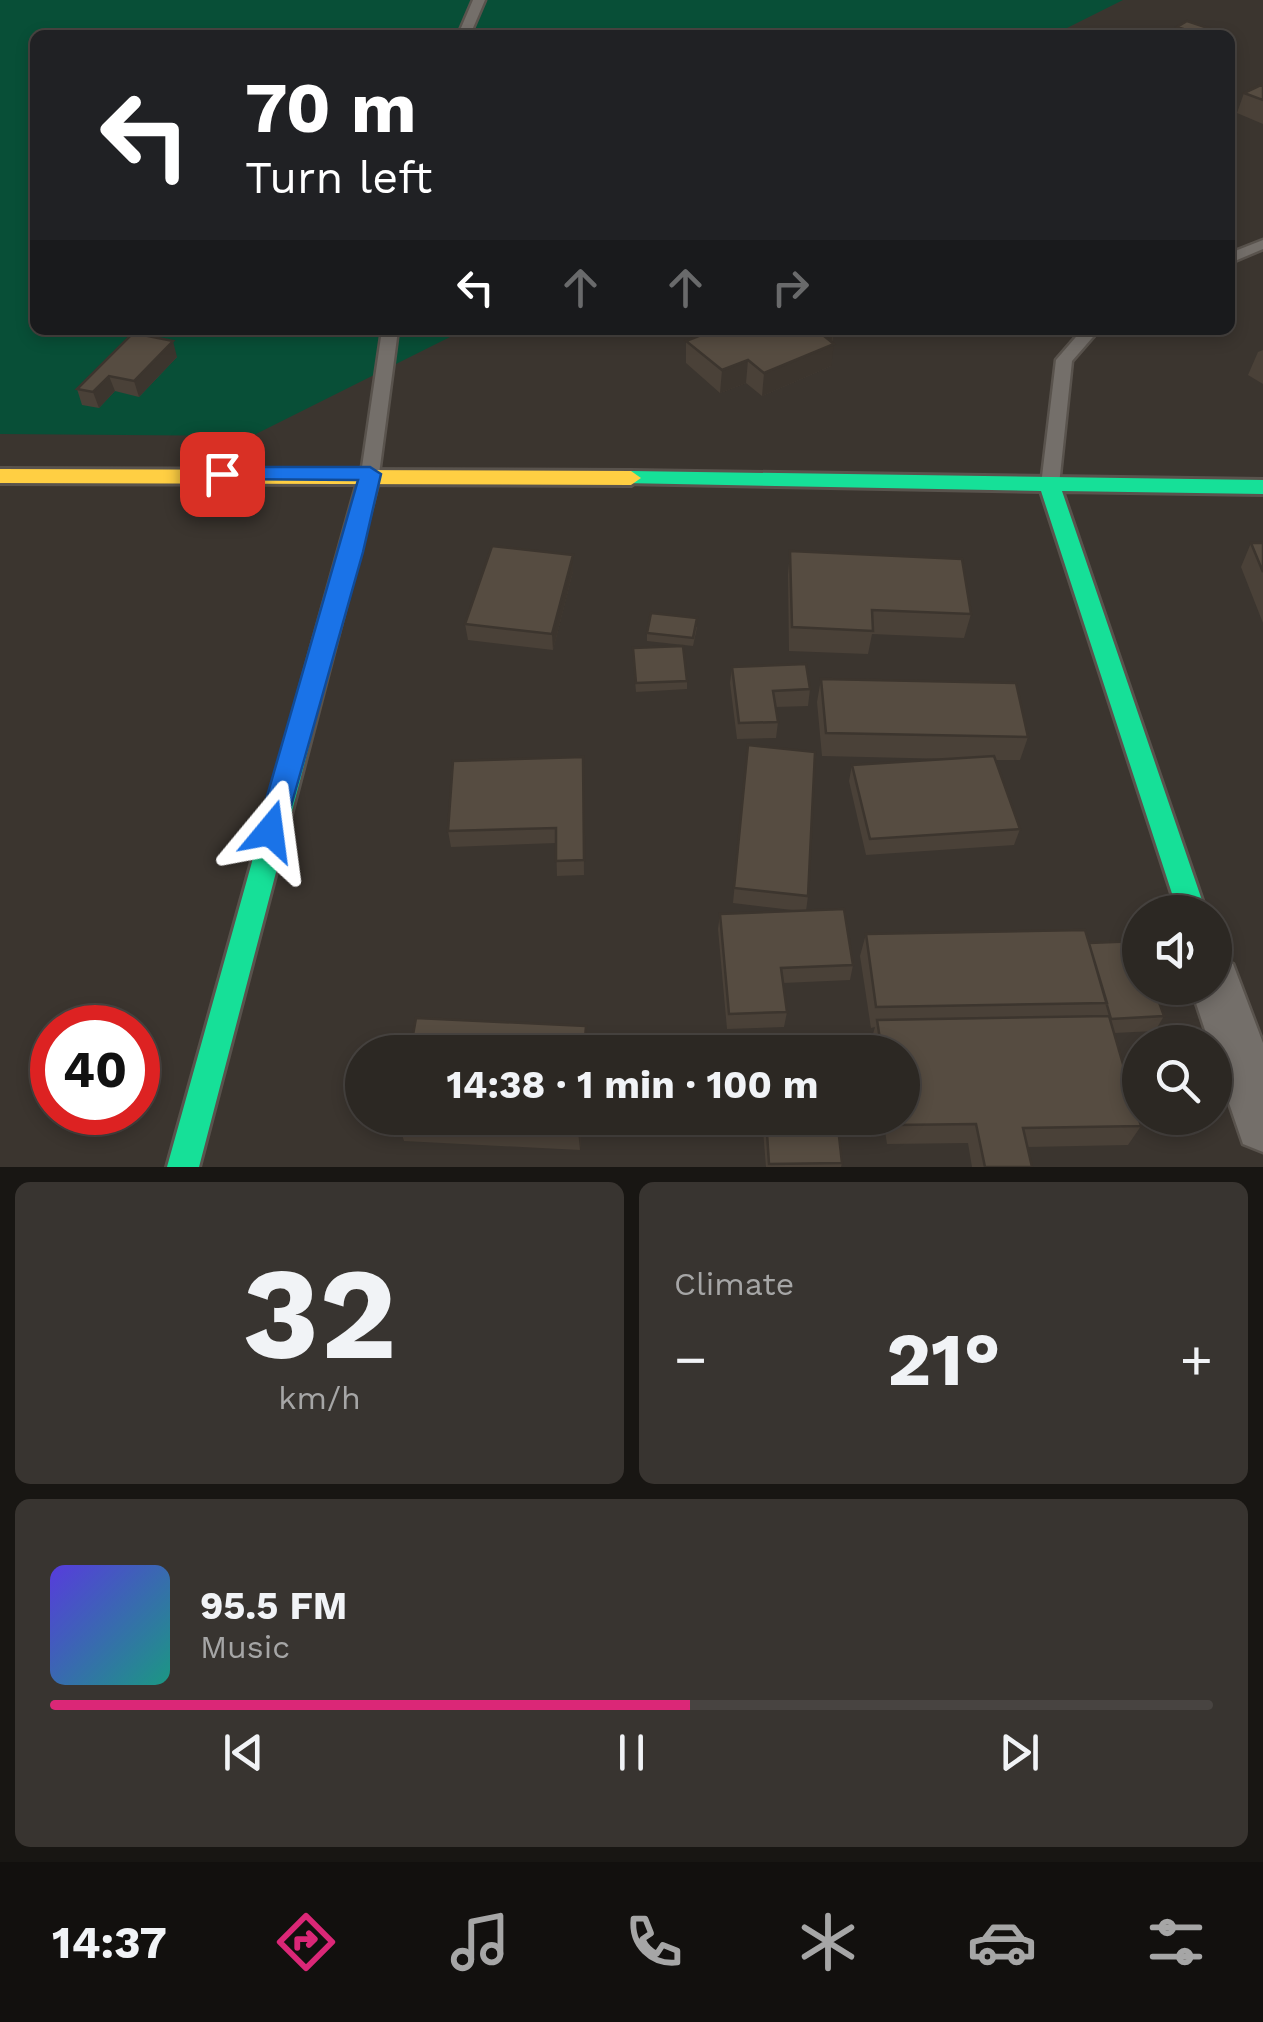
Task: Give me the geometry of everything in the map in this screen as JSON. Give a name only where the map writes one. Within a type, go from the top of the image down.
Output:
[{"type":"street","points":[[0,476],[370,474],[1263,487]]},
{"type":"street","points":[[183,1167],[370,474]]},
{"type":"street","points":[[1050,485],[1186,895]]},
{"type":"street","points":[[1223,1005],[1263,1124]]},
{"type":"lane","points":[[466,30],[479,0]]},
{"type":"lane","points":[[1235,256],[1263,244]]},
{"type":"lane","points":[[370,474],[389,335]]},
{"type":"lane","points":[[1050,485],[1064,360],[1086,335]]},
{"type":"green space","points":[[0,0],[1123,0],[1063,30],[30,30],[30,335],[454,335],[252,436],[0,434]]},
{"type":"building","points":[[1187,21],[1214,30],[1186,30],[1177,27]]},
{"type":"building","points":[[1263,84],[1263,100],[1244,93]]},
{"type":"building","points":[[131,335],[173,341],[134,381],[109,376],[93,392],[77,389]]},
{"type":"building","points":[[701,335],[823,335],[834,344],[764,373],[748,360],[722,370],[686,341]]},
{"type":"building","points":[[1251,543],[1263,543],[1263,572]]},
{"type":"building","points":[[492,546],[573,555],[552,634],[465,624]]},
{"type":"building","points":[[790,551],[962,559],[971,614],[872,610],[873,631],[792,627]]},
{"type":"building","points":[[651,613],[697,618],[693,638],[647,633]]},
{"type":"building","points":[[683,646],[687,681],[636,683],[633,648]]},
{"type":"building","points":[[806,664],[810,689],[773,691],[778,722],[739,723],[732,667]]},
{"type":"building","points":[[821,679],[1016,683],[1028,737],[826,733]]},
{"type":"building","points":[[748,745],[815,752],[808,896],[734,888]]},
{"type":"building","points":[[994,756],[1020,829],[870,839],[852,765]]},
{"type":"building","points":[[583,757],[584,860],[556,861],[556,828],[448,831],[453,761]]},
{"type":"building","points":[[844,909],[853,965],[781,968],[787,1012],[729,1014],[720,914]]},
{"type":"building","points":[[1085,930],[1107,1003],[876,1007],[866,934]]},
{"type":"building","points":[[1122,942],[1122,1005],[1160,1005],[1164,1016],[1111,1019],[1089,943]]},
{"type":"building","points":[[1109,1016],[1122,1061],[1122,1126],[1023,1128],[1032,1167],[985,1167],[976,1124],[920,1125],[920,1035],[879,1035],[877,1020]]},
{"type":"building","points":[[416,1018],[586,1026],[585,1035],[413,1035]]},
{"type":"building","points":[[767,1135],[839,1135],[842,1163],[769,1164]]},
{"type":"traffic: fast","points":[[183,1167],[370,474]]},
{"type":"traffic: fast","points":[[631,478],[1263,487]]},
{"type":"traffic: fast","points":[[1050,485],[1186,895]]},
{"type":"traffic: slow","points":[[0,476],[631,478]]},
{"type":"route","points":[[222,474],[370,474],[352,552],[270,831]]}]
